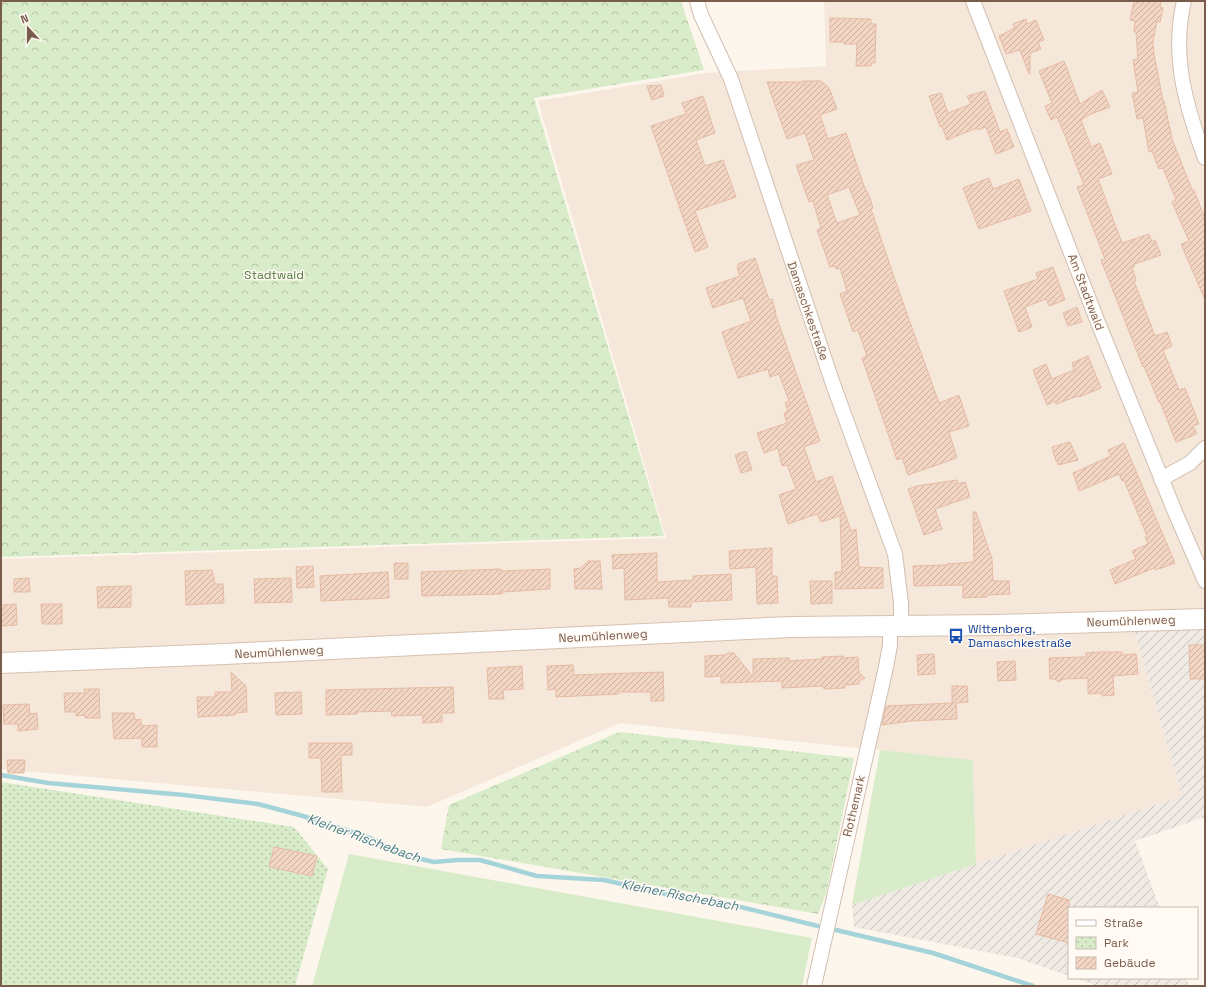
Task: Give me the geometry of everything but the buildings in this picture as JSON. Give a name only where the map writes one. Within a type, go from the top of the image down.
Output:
[{"type":"street","name":"Damaschkestraße","points":[[697,1],[701,15],[731,80],[833,384],[895,554],[901,603],[896,626]]},
{"type":"street","name":"Am Stadtwald","points":[[973,1],[1097,320],[1161,479],[1205,581]]},
{"type":"street","points":[[1184,1],[1178,38],[1180,70],[1191,117],[1205,158]]},
{"type":"street","points":[[1161,479],[1190,463],[1205,448]]},
{"type":"street","name":"Neumühlenweg","points":[[1,663],[233,654],[791,627],[996,625],[1205,619]]},
{"type":"street","name":"Rothemark","points":[[814,986],[896,626]]},
{"type":"shaded area","points":[[824,1],[1205,1],[1205,608],[1135,611],[1135,632],[1182,796],[976,864],[973,760],[620,723],[427,807],[1,769],[1,559],[666,538],[538,101],[706,73],[826,66]]},
{"type":"shaded area","points":[[1205,629],[1205,817],[1135,841],[1160,907],[1068,907],[1068,976],[1017,958],[854,927],[852,905],[1182,796],[1135,632]]},
{"type":"shaded area","points":[[1078,979],[1186,979],[1189,986],[1097,986]]},
{"type":"green space","name":"Stadtwald","points":[[1,1],[681,1],[704,70],[534,98],[664,536],[1,557]]},
{"type":"green space","points":[[619,732],[854,758],[826,894],[818,914],[441,849],[449,805]]},
{"type":"green space","points":[[880,750],[973,760],[976,864],[852,905]]},
{"type":"green space","points":[[1,782],[294,827],[328,869],[295,986],[1,986]]},
{"type":"green space","points":[[349,854],[812,938],[802,986],[312,986]]},
{"type":"waterway","name":"Kleiner Rischebach","points":[[1,775],[48,783],[184,795],[258,804],[303,816],[370,838],[404,855],[434,862],[480,860],[537,876],[604,880],[679,897],[716,901],[818,926]]},
{"type":"waterway","name":"Kleiner Rischebach","points":[[836,930],[933,953],[1033,986]]},
{"type":"place","name":"Wittenberg, Damaschkestraße","points":[[956,636]]}]
